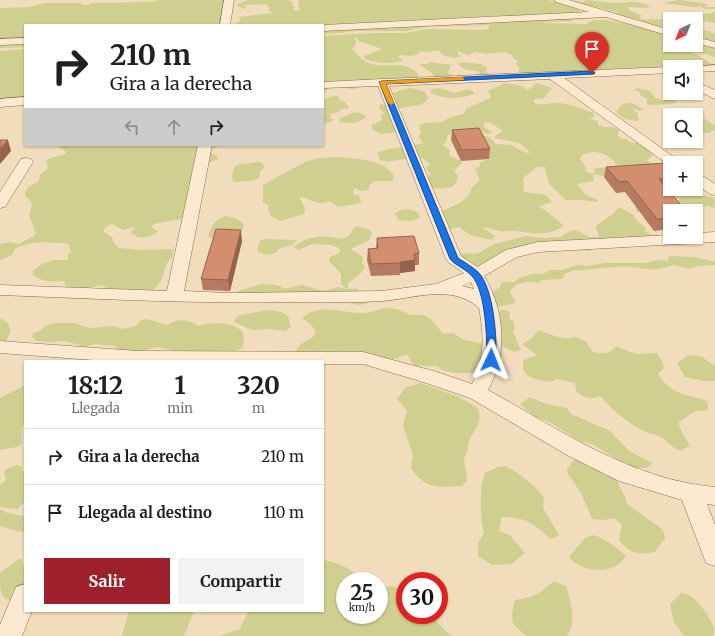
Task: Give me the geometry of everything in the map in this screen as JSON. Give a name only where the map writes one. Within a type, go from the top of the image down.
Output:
[{"type":"street","points":[[225,24],[229,0]]},
{"type":"street","points":[[559,0],[663,31]]},
{"type":"street","points":[[324,28],[607,14]]},
{"type":"street","points":[[0,42],[24,41]]},
{"type":"street","points":[[703,42],[715,45]]},
{"type":"street","points":[[703,69],[715,68]]},
{"type":"street","points":[[324,85],[663,71]]},
{"type":"street","points":[[552,75],[665,156]]},
{"type":"street","points":[[382,82],[454,259],[476,274],[484,291],[492,336],[491,360],[484,380],[477,393]]},
{"type":"street","points":[[703,89],[715,95]]},
{"type":"street","points":[[0,103],[24,101]]},
{"type":"street","points":[[174,297],[205,146]]},
{"type":"street","points":[[0,204],[26,162]]},
{"type":"street","points":[[703,183],[715,191]]},
{"type":"street","points":[[439,288],[476,274],[512,253],[538,247],[715,237]]},
{"type":"street","points":[[0,290],[228,298],[363,297],[439,288],[462,290],[481,299],[487,306]]},
{"type":"street","points":[[0,347],[137,359],[363,358],[430,377],[477,393],[575,448],[627,475],[691,494],[715,496]]},
{"type":"street","points":[[691,494],[715,556]]},
{"type":"street","points":[[9,636],[24,598]]},
{"type":"green space","points":[[159,0],[224,0],[226,3],[223,24],[24,24],[24,47],[0,48],[0,8],[29,7],[45,3],[81,3],[81,5],[89,5],[92,3],[151,2]]},
{"type":"green space","points":[[248,0],[288,0],[293,3],[292,5],[295,7],[293,8],[295,11],[300,9],[298,7],[298,2],[300,0],[548,0],[578,9],[580,12],[596,18],[572,20],[571,22],[560,21],[542,23],[586,24],[594,20],[604,20],[647,27],[663,33],[663,52],[693,52],[715,66],[703,66],[703,60],[663,60],[663,68],[527,78],[519,73],[519,67],[515,64],[518,61],[514,59],[512,55],[504,52],[487,54],[475,52],[469,55],[458,51],[457,54],[461,56],[455,58],[442,55],[439,50],[429,52],[420,51],[419,54],[411,56],[400,55],[398,57],[402,59],[402,61],[379,63],[370,61],[365,59],[364,56],[382,49],[359,41],[356,37],[354,39],[357,42],[352,49],[366,62],[380,65],[408,67],[414,70],[419,76],[412,80],[393,84],[389,87],[362,87],[353,89],[330,88],[324,91],[324,36],[372,33],[406,33],[427,29],[482,30],[488,29],[490,25],[424,27],[408,31],[357,31],[324,34],[324,24],[235,24],[240,21],[239,17],[272,13],[268,10],[270,8],[267,4],[247,5],[245,6],[245,9],[237,6],[238,4]]},
{"type":"green space","points":[[565,0],[585,2],[584,0],[588,0],[611,3],[637,2],[646,4],[651,6],[645,8],[627,7],[642,16],[639,17],[641,18],[640,19],[663,19],[663,29],[636,19],[620,17],[616,14],[617,12]]},
{"type":"green space","points":[[679,0],[708,4],[706,6],[707,7],[715,7],[715,9],[663,3]]},
{"type":"green space","points":[[715,12],[715,23],[703,21],[703,13]]},
{"type":"green space","points":[[703,30],[715,34],[715,57],[702,53],[703,46],[710,46],[703,44]]},
{"type":"green space","points":[[24,49],[24,103],[0,104],[0,51]]},
{"type":"green space","points":[[430,62],[451,65],[448,73],[456,77],[432,79],[434,77],[432,73],[419,64],[428,64]]},
{"type":"green space","points":[[462,62],[481,64],[487,68],[485,72],[498,76],[475,76],[481,72],[464,69],[457,64]]},
{"type":"green space","points":[[505,83],[522,86],[527,90],[533,87],[536,83],[552,88],[544,98],[535,99],[533,102],[541,105],[559,103],[574,106],[594,113],[594,116],[590,119],[598,121],[598,125],[603,127],[612,127],[619,130],[618,135],[620,138],[634,143],[640,143],[653,154],[647,160],[653,165],[607,177],[593,174],[594,181],[577,184],[586,195],[596,199],[599,202],[566,200],[549,184],[545,167],[537,167],[523,178],[524,192],[546,195],[552,202],[539,206],[563,226],[552,232],[527,233],[497,231],[482,227],[495,236],[492,240],[470,235],[459,227],[448,230],[439,212],[460,203],[469,195],[472,187],[480,180],[475,169],[480,166],[480,163],[489,159],[481,134],[489,137],[496,144],[511,145],[529,154],[529,151],[519,143],[495,138],[495,136],[503,131],[491,123],[484,122],[484,127],[493,133],[487,134],[481,131],[452,131],[448,135],[446,142],[442,145],[450,150],[449,155],[462,163],[454,171],[457,174],[456,183],[453,186],[445,188],[431,188],[428,177],[430,174],[426,168],[430,164],[422,158],[383,161],[379,160],[380,156],[377,153],[423,143],[418,136],[421,134],[419,125],[441,122],[454,116],[464,114],[466,109],[490,98],[491,96],[488,91]],"holes":[[[592,152],[606,155],[616,164],[615,167],[595,168],[593,174],[584,171],[587,170],[580,158],[582,155]]]},
{"type":"green space","points":[[409,88],[425,92],[429,98],[421,105],[399,108],[396,106],[396,98],[393,93]]},
{"type":"green space","points":[[440,88],[454,93],[468,89],[474,92],[474,94],[452,98],[435,95],[430,92],[432,89]]},
{"type":"green space","points":[[637,88],[650,91],[653,96],[660,100],[677,101],[673,104],[650,105],[647,104],[647,99],[649,99],[641,96],[639,91],[633,90]]},
{"type":"green space","points":[[329,97],[339,97],[339,100],[345,102],[349,108],[331,114],[330,118],[334,120],[324,125],[324,114],[326,114],[324,112],[324,100]]},
{"type":"green space","points":[[632,103],[643,109],[640,111],[636,109],[632,110],[638,113],[638,121],[625,119],[617,113],[617,110],[622,105]]},
{"type":"green space","points":[[380,104],[391,106],[396,132],[381,134],[372,129],[372,125],[382,120],[381,115],[385,114],[379,109]]},
{"type":"green space","points":[[355,112],[363,114],[366,118],[354,123],[339,122],[340,118]]},
{"type":"green space","points":[[703,118],[715,125],[715,130],[708,133],[703,133]]},
{"type":"green space","points":[[59,146],[218,147],[208,151],[218,157],[218,159],[205,164],[186,218],[154,224],[151,227],[158,231],[150,237],[143,238],[132,234],[131,232],[135,227],[123,230],[112,224],[106,227],[103,231],[112,237],[114,243],[119,248],[141,250],[173,249],[173,256],[167,263],[160,282],[155,289],[151,291],[110,290],[102,285],[75,290],[66,287],[64,281],[48,281],[33,275],[33,271],[42,264],[54,260],[68,260],[68,255],[71,251],[68,244],[48,242],[28,244],[15,249],[12,255],[0,260],[0,244],[9,242],[19,244],[36,233],[29,216],[32,205],[31,201],[25,195],[25,192],[29,187],[39,181],[40,175],[48,168],[46,162],[48,159],[65,154],[66,152]]},
{"type":"green space","points":[[339,157],[362,159],[377,163],[389,170],[394,176],[392,181],[375,181],[369,185],[369,190],[361,191],[354,188],[353,194],[360,196],[361,203],[338,207],[329,201],[320,203],[299,197],[305,208],[304,214],[280,221],[271,216],[268,209],[269,205],[263,202],[263,185],[305,162],[319,158]]},
{"type":"green space","points":[[261,162],[264,166],[260,172],[259,178],[251,181],[233,182],[232,175],[235,166]]},
{"type":"green space","points":[[703,195],[714,197],[715,208],[703,206],[703,204],[663,204],[663,210],[637,212],[635,206],[680,200],[674,196]]},
{"type":"green space","points":[[621,208],[634,215],[636,220],[645,227],[645,231],[652,235],[650,237],[597,246],[589,251],[574,249],[535,251],[472,268],[458,256],[462,253],[479,253],[494,244],[526,236],[542,238],[561,237],[570,231],[576,230],[590,237],[599,237],[596,228],[597,225],[614,213],[616,209]]},
{"type":"green space","points":[[409,209],[417,212],[420,217],[412,221],[398,220],[397,216],[394,214],[400,210]]},
{"type":"green space","points":[[226,216],[235,218],[244,224],[243,229],[214,238],[208,237],[210,230],[216,221]]},
{"type":"green space","points":[[357,226],[370,230],[372,234],[369,240],[352,248],[352,250],[363,257],[362,263],[365,267],[360,274],[348,283],[348,288],[345,288],[341,284],[341,274],[329,261],[330,257],[338,254],[341,249],[332,245],[312,244],[299,250],[293,247],[312,238],[344,238],[352,232],[354,227]]},
{"type":"green space","points":[[265,239],[297,240],[290,245],[277,250],[277,252],[266,254],[257,250],[260,241]]},
{"type":"green space","points":[[669,256],[694,257],[715,262],[715,265],[697,266],[690,269],[674,265],[655,270],[624,266],[572,271],[565,274],[562,279],[542,280],[538,283],[526,282],[515,286],[510,292],[516,302],[512,304],[500,307],[494,302],[493,291],[499,288],[502,282],[514,282],[519,278],[532,274],[543,274],[550,270],[562,270],[578,265],[588,266],[604,263],[645,263],[659,260],[668,261]]},
{"type":"green space","points":[[261,284],[278,285],[284,289],[302,285],[324,291],[338,287],[349,289],[356,288],[359,291],[368,292],[374,299],[372,302],[358,305],[352,304],[345,300],[331,303],[235,296],[239,291]]},
{"type":"green space","points":[[386,308],[397,309],[411,315],[424,315],[432,320],[443,334],[453,333],[464,340],[486,344],[483,366],[475,373],[455,373],[444,371],[437,366],[414,366],[407,354],[387,361],[357,351],[295,352],[301,344],[314,336],[316,331],[302,318],[310,313],[332,310],[367,313]]},
{"type":"green space","points":[[502,309],[510,312],[509,318],[513,321],[515,328],[513,332],[521,350],[514,352],[500,345],[497,320],[499,312]]},
{"type":"green space","points":[[268,310],[281,312],[288,316],[291,327],[285,331],[269,329],[252,330],[234,322],[236,317],[240,315]]},
{"type":"green space","points":[[0,318],[7,322],[11,330],[4,347],[0,341]]},
{"type":"green space","points":[[146,319],[167,325],[179,320],[191,322],[198,326],[215,323],[228,324],[243,332],[244,342],[242,348],[228,354],[174,356],[171,350],[157,347],[142,351],[135,351],[118,349],[114,346],[95,344],[86,347],[65,341],[35,341],[32,336],[45,326],[55,323],[75,323],[89,328],[114,326],[122,329],[137,325],[140,321]]},
{"type":"green space","points":[[538,330],[561,338],[576,337],[586,342],[593,352],[606,353],[611,351],[616,346],[636,354],[657,353],[664,368],[658,374],[667,385],[681,393],[707,401],[708,409],[694,412],[678,422],[690,446],[681,451],[661,437],[640,429],[621,416],[600,396],[593,398],[584,397],[576,391],[575,383],[557,379],[551,382],[538,380],[528,376],[523,370],[524,360],[537,355],[522,344],[531,339]]},
{"type":"green space","points":[[688,355],[702,357],[715,366],[715,381],[703,381],[685,377],[677,363]]},
{"type":"green space","points":[[420,383],[459,397],[478,408],[479,419],[477,427],[471,437],[464,458],[467,480],[462,486],[439,487],[427,484],[416,475],[411,468],[413,455],[403,426],[407,411],[397,399],[405,388]]},
{"type":"green space","points":[[24,386],[24,424],[22,426],[22,444],[17,447],[0,450],[0,398]]},
{"type":"green space","points":[[530,397],[546,404],[567,408],[571,414],[610,431],[629,451],[653,463],[647,468],[634,468],[594,445],[578,440],[551,423],[534,416],[520,404]]},
{"type":"green space","points":[[574,460],[581,461],[616,476],[627,504],[663,530],[665,538],[655,552],[639,553],[631,551],[623,545],[619,540],[622,525],[614,518],[604,520],[592,519],[581,493],[568,474],[567,469]]},
{"type":"green space","points":[[17,465],[22,467],[22,472],[24,471],[24,503],[17,509],[0,507],[0,485],[6,480],[4,473],[6,469]]},
{"type":"green space","points":[[505,466],[526,479],[544,497],[543,508],[559,535],[551,539],[529,522],[502,517],[499,531],[510,535],[525,553],[511,564],[492,565],[478,556],[478,543],[484,533],[481,511],[483,479],[485,473],[498,467]]},
{"type":"green space","points":[[0,509],[7,513],[24,516],[24,532],[0,526]]},
{"type":"green space","points":[[594,535],[619,549],[626,556],[614,567],[598,570],[582,566],[569,557],[585,538]]},
{"type":"green space","points":[[20,558],[22,560],[24,567],[24,603],[6,599],[3,596],[0,588],[0,573]]},
{"type":"green space","points":[[324,560],[334,562],[353,572],[336,572],[336,624],[388,624],[389,586],[396,588],[396,624],[439,624],[451,636],[219,636],[240,629],[248,612],[324,612]]},
{"type":"green space","points":[[554,581],[566,586],[570,598],[572,624],[567,636],[526,636],[513,624],[512,613],[515,600],[527,598],[536,594]]},
{"type":"green space","points":[[681,593],[692,598],[701,606],[715,629],[713,636],[684,636],[674,622],[670,604]]},
{"type":"green space","points":[[129,612],[194,612],[184,636],[122,636]]},
{"type":"building","points":[[479,128],[490,149],[462,150],[452,130]]},
{"type":"building","points":[[0,140],[8,140],[0,149]]},
{"type":"building","points":[[663,163],[663,179],[659,179],[663,184],[663,196],[673,196],[680,204],[663,204],[663,219],[657,219],[627,181],[619,182],[606,167]]},
{"type":"building","points":[[216,229],[241,230],[228,280],[201,279]]},
{"type":"building","points":[[414,236],[419,253],[414,254],[415,260],[400,263],[371,264],[368,249],[378,248],[377,238]]},
{"type":"slow traffic","points":[[391,103],[382,82],[462,79]]},
{"type":"route","points":[[491,360],[492,336],[484,291],[476,274],[454,259],[382,82],[592,73]]}]
